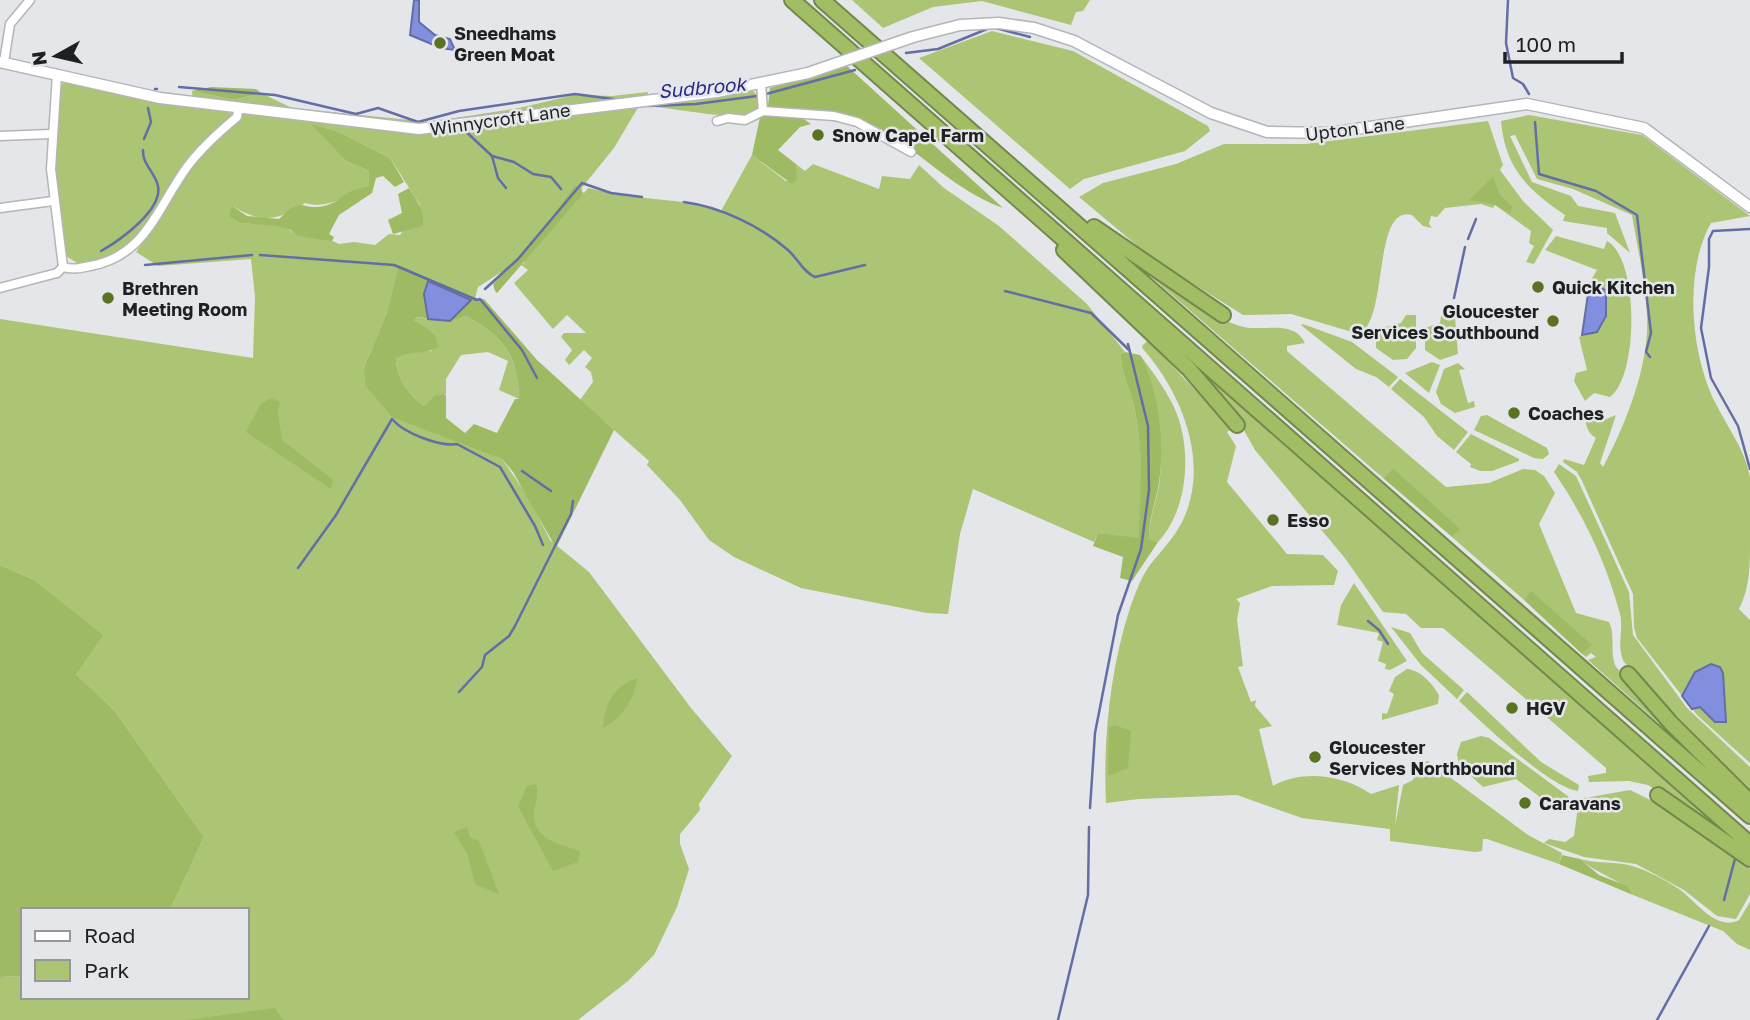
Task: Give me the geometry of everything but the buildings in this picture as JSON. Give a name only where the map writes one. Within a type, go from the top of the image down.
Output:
[{"type":"highway","points":[[792,0],[1750,844]]},
{"type":"highway","points":[[822,0],[1750,816]]},
{"type":"highway","points":[[1035,187],[1223,315]]},
{"type":"highway","points":[[1023,202],[1057,244],[1188,369],[1237,425]]},
{"type":"highway","points":[[1628,674],[1670,722],[1750,802]]},
{"type":"highway","points":[[1657,795],[1750,859]]},
{"type":"street","points":[[2,62],[9,24],[30,0]]},
{"type":"street","name":"Upton Lane","points":[[913,37],[960,24],[999,23],[1034,27],[1074,41],[1211,113],[1267,132],[1328,133],[1527,104],[1644,128],[1750,207]]},
{"type":"street","name":"Winnycroft Lane","points":[[2,62],[160,98],[384,127],[428,129],[761,84],[807,73],[913,37]]},
{"type":"street","points":[[57,74],[51,134],[53,201],[63,267]]},
{"type":"street","points":[[761,84],[763,111]]},
{"type":"street","points":[[0,288],[53,274],[63,267],[98,265],[126,254],[140,240],[189,164],[237,117],[239,107]]},
{"type":"street","points":[[718,121],[728,118],[745,120],[763,111],[845,118],[911,152]]},
{"type":"street","points":[[0,136],[51,134]]},
{"type":"street","points":[[0,208],[53,201]]},
{"type":"green space","points":[[852,0],[1090,0],[1083,11],[1076,12],[1071,25],[982,1],[933,7],[883,28]]},
{"type":"green space","points":[[992,31],[1073,51],[1208,126],[1210,131],[1185,151],[1084,179],[1070,189],[919,58]]},
{"type":"green space","points":[[847,66],[1003,208],[964,189],[896,139],[858,118],[768,106],[770,88]]},
{"type":"green space","points":[[73,82],[168,105],[231,111],[232,115],[171,190],[129,249],[94,262],[77,263],[66,256],[60,220],[55,167],[55,115],[63,83]]},
{"type":"green space","points":[[211,87],[256,89],[261,93],[235,100],[192,91]]},
{"type":"green space","points":[[751,89],[760,98],[761,110],[738,116],[639,106],[614,148],[580,190],[584,193],[588,188],[625,196],[684,202],[721,211],[752,155],[786,181],[796,179],[796,164],[805,171],[813,164],[879,189],[882,176],[910,179],[919,165],[944,188],[999,226],[1087,304],[1125,352],[1121,354],[1121,361],[1134,407],[1141,457],[1138,539],[1098,533],[1094,542],[973,489],[960,534],[948,614],[927,613],[801,588],[734,557],[709,540],[680,500],[647,465],[649,461],[580,400],[593,382],[591,372],[585,367],[592,358],[584,350],[569,365],[565,360],[572,350],[561,337],[564,333],[586,333],[567,315],[553,329],[514,283],[528,270],[521,265],[525,262],[520,260],[478,287],[475,299],[399,264],[387,312],[364,368],[463,442],[502,459],[529,498],[550,540],[589,572],[691,708],[732,756],[699,804],[700,810],[680,834],[680,844],[689,869],[677,907],[654,955],[628,981],[578,1020],[0,1020],[0,977],[21,976],[21,999],[248,999],[248,908],[171,908],[204,837],[114,710],[76,674],[32,579],[0,565],[0,319],[253,358],[255,297],[251,259],[158,266],[136,252],[202,153],[246,112],[393,129]],"holes":[[[313,125],[339,132],[390,158],[420,205],[400,235],[389,234],[375,245],[354,242],[339,244],[328,239],[297,236],[279,226],[242,223],[232,206],[252,216],[277,217],[305,203],[330,203],[369,186],[369,171],[346,161]]]},
{"type":"green space","points":[[192,91],[235,100],[261,93],[292,108],[429,122],[519,108],[574,95],[612,96],[648,92],[647,97],[430,125],[193,100]]},
{"type":"green space","points":[[773,114],[801,117],[811,124],[800,127],[778,150],[796,164],[797,179],[792,184],[752,155],[760,117]]},
{"type":"green space","points":[[1529,115],[1642,135],[1750,216],[1711,223],[1696,265],[1694,314],[1696,339],[1707,384],[1740,448],[1750,477],[1749,568],[1739,609],[1750,620],[1750,763],[1697,715],[1637,638],[1633,594],[1582,481],[1577,472],[1563,462],[1564,459],[1584,465],[1596,438],[1587,428],[1586,414],[1599,422],[1616,415],[1600,463],[1603,467],[1625,419],[1642,367],[1647,333],[1646,303],[1632,215],[1573,189],[1537,179],[1515,135],[1510,136],[1532,182],[1571,196],[1578,206],[1615,213],[1630,253],[1607,233],[1607,228],[1563,221],[1565,215],[1530,187],[1513,165],[1503,138],[1501,121]]},
{"type":"green space","points":[[1488,121],[1503,165],[1500,170],[1523,201],[1553,230],[1534,264],[1526,262],[1534,246],[1529,243],[1531,231],[1495,205],[1493,208],[1481,204],[1445,208],[1437,217],[1431,216],[1429,224],[1432,228],[1423,226],[1412,215],[1399,216],[1391,227],[1386,244],[1374,308],[1368,324],[1359,334],[1291,314],[1243,315],[1152,258],[1079,197],[1103,183],[1176,164],[1224,144],[1306,144]]},
{"type":"green space","points":[[311,124],[339,132],[390,158],[404,182],[395,187],[383,176],[376,178],[372,193],[339,215],[329,234],[334,237],[332,241],[297,236],[291,230],[276,226],[241,223],[229,216],[232,206],[247,216],[279,219],[298,205],[328,205],[353,191],[369,186],[369,171],[346,161]]},
{"type":"green space","points":[[1493,177],[1499,193],[1512,207],[1510,213],[1494,204],[1469,200]]},
{"type":"green space","points":[[575,185],[582,189],[581,196],[497,293],[493,284],[537,238]]},
{"type":"green space","points":[[409,188],[422,211],[423,226],[393,234],[388,220],[402,213],[398,194]]},
{"type":"green space","points":[[1556,236],[1604,249],[1607,241],[1618,252],[1625,270],[1630,292],[1630,343],[1620,385],[1610,397],[1594,393],[1585,401],[1574,381],[1576,373],[1587,370],[1579,337],[1597,332],[1606,316],[1596,287],[1588,294],[1583,293],[1597,270],[1545,250]]},
{"type":"green space","points":[[399,264],[473,298],[471,300],[484,299],[537,360],[614,430],[556,548],[513,472],[502,459],[392,417],[366,386],[364,368],[387,312]],"holes":[[[466,316],[499,340],[516,370],[519,399],[515,399],[497,433],[474,424],[465,433],[446,418],[446,395],[436,395],[424,406],[404,385],[398,372],[396,358],[438,347],[436,337],[414,321],[417,317],[450,321]]]},
{"type":"green space","points":[[1150,271],[1228,322],[1248,328],[1284,328],[1300,335],[1305,343],[1287,346],[1287,351],[1446,487],[1489,483],[1523,469],[1535,470],[1544,476],[1555,493],[1539,524],[1576,613],[1609,622],[1616,667],[1689,750],[1588,660],[1596,657],[1591,653],[1586,657],[1582,654],[1591,645],[1531,592],[1524,600],[1452,537],[1459,529],[1393,468],[1383,478],[1148,274]]},
{"type":"green space","points":[[1406,315],[1416,315],[1416,348],[1407,359],[1393,360],[1376,348],[1376,333],[1381,328],[1401,323]]},
{"type":"green space","points":[[466,316],[490,332],[506,349],[516,370],[519,399],[499,390],[508,361],[488,352],[461,355],[446,379],[446,394],[424,406],[404,385],[396,358],[405,352],[432,351],[414,321],[417,317],[443,321]]},
{"type":"green space","points":[[1441,316],[1455,317],[1458,354],[1440,360],[1425,350],[1425,328],[1440,323]]},
{"type":"green space","points":[[1301,325],[1352,342],[1398,377],[1389,387],[1376,377],[1356,369]]},
{"type":"green space","points":[[1148,340],[1232,429],[1227,432],[1236,446],[1227,482],[1287,554],[1323,555],[1338,571],[1334,585],[1272,586],[1236,599],[1240,603],[1237,620],[1243,666],[1238,667],[1251,702],[1256,700],[1255,706],[1272,726],[1259,729],[1273,786],[1297,777],[1310,776],[1348,782],[1371,794],[1399,785],[1395,826],[1403,785],[1413,780],[1419,765],[1428,761],[1528,835],[1562,853],[1559,864],[1487,839],[1483,839],[1482,851],[1475,852],[1390,841],[1390,829],[1302,818],[1237,795],[1106,803],[1109,705],[1123,632],[1138,586],[1182,522],[1194,477],[1188,430],[1170,386],[1143,349],[1142,346]]},
{"type":"green space","points":[[1125,352],[1140,355],[1147,369],[1156,400],[1161,434],[1161,467],[1149,532],[1149,540],[1158,542],[1132,581],[1120,578],[1123,557],[1093,546],[1098,533],[1138,538],[1140,456],[1134,407],[1121,361],[1121,354]]},
{"type":"green space","points":[[1140,355],[1173,405],[1179,421],[1185,458],[1182,495],[1168,528],[1158,542],[1149,541],[1149,533],[1160,477],[1159,430]]},
{"type":"green space","points":[[1432,362],[1440,365],[1429,393],[1405,373]]},
{"type":"green space","points":[[1458,363],[1465,369],[1459,370],[1468,403],[1474,401],[1475,407],[1455,413],[1441,404],[1436,392],[1444,369]]},
{"type":"green space","points":[[1192,364],[1738,845],[1648,785],[1629,781],[1589,782],[1588,776],[1606,773],[1606,768],[1443,628],[1421,628],[1406,614],[1383,612],[1344,557],[1255,450],[1241,425]]},
{"type":"green space","points":[[1400,379],[1468,432],[1454,450],[1437,436],[1424,417],[1391,389]]},
{"type":"green space","points":[[271,398],[280,402],[278,412],[282,440],[333,480],[331,489],[246,432],[261,404]]},
{"type":"green space","points":[[1487,415],[1547,448],[1549,454],[1543,459],[1534,458],[1474,430],[1481,416]]},
{"type":"green space","points":[[1471,434],[1519,461],[1492,471],[1480,471],[1470,467],[1471,464],[1456,452]]},
{"type":"green space","points":[[1559,464],[1576,476],[1629,592],[1633,635],[1687,708],[1750,767],[1750,791],[1624,662],[1620,614],[1608,576],[1575,505],[1554,472]]},
{"type":"green space","points":[[1393,468],[1460,529],[1452,537],[1383,478]]},
{"type":"green space","points":[[0,565],[32,579],[103,635],[76,674],[114,710],[204,837],[171,908],[21,908],[21,976],[0,977]]},
{"type":"green space","points":[[1354,583],[1407,661],[1390,670],[1385,669],[1386,664],[1378,661],[1383,642],[1377,640],[1379,633],[1337,625],[1341,605]]},
{"type":"green space","points":[[1531,591],[1592,645],[1582,654],[1524,600]]},
{"type":"green space","points":[[1391,627],[1410,633],[1422,653],[1464,690],[1457,699],[1421,665]]},
{"type":"green space","points":[[1407,669],[1429,682],[1439,695],[1438,704],[1382,720],[1382,713],[1387,714],[1394,694],[1389,691],[1395,677]]},
{"type":"green space","points":[[637,678],[626,707],[616,719],[603,728],[608,704],[616,691]]},
{"type":"green space","points":[[1467,692],[1541,762],[1579,785],[1578,791],[1565,787],[1533,767],[1499,738],[1459,701]]},
{"type":"green space","points":[[1115,725],[1131,731],[1128,768],[1108,776],[1109,727]]},
{"type":"green space","points":[[1481,736],[1489,738],[1569,797],[1573,804],[1570,811],[1561,813],[1516,779],[1483,787],[1459,765],[1457,754],[1461,742]]},
{"type":"green space","points":[[536,784],[534,817],[540,832],[551,841],[580,851],[578,862],[553,871],[518,806],[527,786]]},
{"type":"green space","points":[[1630,790],[1665,807],[1750,869],[1750,894],[1736,919],[1717,916],[1684,890],[1636,864],[1584,857],[1544,843],[1549,839],[1565,842],[1574,836],[1579,799]]},
{"type":"green space","points":[[467,827],[470,837],[479,841],[499,894],[475,884],[467,853],[454,832]]},
{"type":"green space","points":[[1562,855],[1580,859],[1599,875],[1627,886],[1633,895],[1559,864]]},
{"type":"green space","points":[[1580,859],[1624,864],[1659,877],[1722,922],[1739,920],[1750,902],[1750,950],[1737,944],[1723,931],[1633,895],[1624,886]]},
{"type":"green space","points":[[275,1008],[283,1020],[186,1020]]},
{"type":"water","points":[[414,0],[419,0],[419,22],[435,35],[450,39],[455,50],[441,48],[410,35]]},
{"type":"water","points":[[428,281],[471,300],[450,321],[428,319],[424,294]]},
{"type":"water","points":[[1596,287],[1606,290],[1606,316],[1597,332],[1582,335],[1588,294]]},
{"type":"water","points":[[1711,664],[1720,667],[1723,673],[1726,722],[1715,722],[1700,707],[1692,709],[1682,696],[1695,672]]},
{"type":"waterway","points":[[1508,0],[1506,43],[1513,78],[1523,84],[1529,94]]},
{"type":"waterway","name":"Sudbrook","points":[[906,53],[938,49],[992,27],[1030,37]]},
{"type":"waterway","name":"Sudbrook","points":[[766,94],[855,70]]},
{"type":"waterway","points":[[179,87],[275,95],[356,114],[378,108],[418,122],[459,111],[575,94],[620,100]]},
{"type":"waterway","name":"Sudbrook","points":[[649,106],[696,104],[757,96]]},
{"type":"waterway","points":[[626,99],[637,97]]},
{"type":"waterway","points":[[144,139],[151,122],[148,108]]},
{"type":"waterway","points":[[1535,122],[1539,174],[1596,191],[1637,215],[1651,333],[1646,352],[1650,357]]},
{"type":"waterway","points":[[462,128],[492,156],[498,178],[506,188]]},
{"type":"waterway","points":[[101,251],[138,224],[154,205],[158,186],[144,160],[143,150]]},
{"type":"waterway","points":[[492,156],[514,162],[533,174],[551,177],[561,189]]},
{"type":"waterway","points":[[485,289],[518,259],[582,183],[611,193],[642,197]]},
{"type":"waterway","points":[[684,202],[712,208],[753,226],[788,250],[804,269],[815,277],[865,265]]},
{"type":"waterway","points":[[1468,239],[1476,219]]},
{"type":"waterway","points":[[1750,229],[1713,231],[1709,239],[1709,267],[1701,328],[1711,378],[1738,426],[1750,469]]},
{"type":"waterway","points":[[1454,298],[1465,247]]},
{"type":"waterway","points":[[145,265],[252,255]]},
{"type":"waterway","points":[[260,255],[394,265],[480,299],[522,350],[537,378]]},
{"type":"waterway","points":[[1005,291],[1091,313],[1129,350]]},
{"type":"waterway","points":[[1452,318],[1453,306]]},
{"type":"waterway","points":[[1090,808],[1095,733],[1118,615],[1141,549],[1149,490],[1148,426],[1128,344]]},
{"type":"waterway","points":[[298,568],[336,515],[392,419]]},
{"type":"waterway","points":[[393,420],[414,434],[432,441],[457,444],[500,467],[535,526],[543,545]]},
{"type":"waterway","points":[[522,471],[551,491]]},
{"type":"waterway","points":[[459,692],[482,667],[485,655],[509,636],[515,626],[571,514],[573,501]]},
{"type":"waterway","points":[[1368,621],[1379,630],[1388,644]]},
{"type":"waterway","points":[[1058,1020],[1088,895],[1089,827]]},
{"type":"waterway","points":[[1724,900],[1736,855]]},
{"type":"waterway","points":[[1657,1020],[1709,926]]},
{"type":"place","name":"Sneedhams Green Moat","points":[[440,43]]},
{"type":"place","name":"Snow Capel Farm","points":[[818,135]]},
{"type":"place","name":"Quick Kitchen","points":[[1538,287]]},
{"type":"place","name":"Brethren Meeting Room","points":[[108,298]]},
{"type":"place","name":"Gloucester Services Southbound","points":[[1553,321]]},
{"type":"place","name":"Coaches","points":[[1514,413]]},
{"type":"place","name":"Esso","points":[[1273,520]]},
{"type":"place","name":"HGV","points":[[1512,708]]},
{"type":"place","name":"Gloucester Services Northbound","points":[[1315,757]]},
{"type":"place","name":"Caravans","points":[[1525,803]]}]
